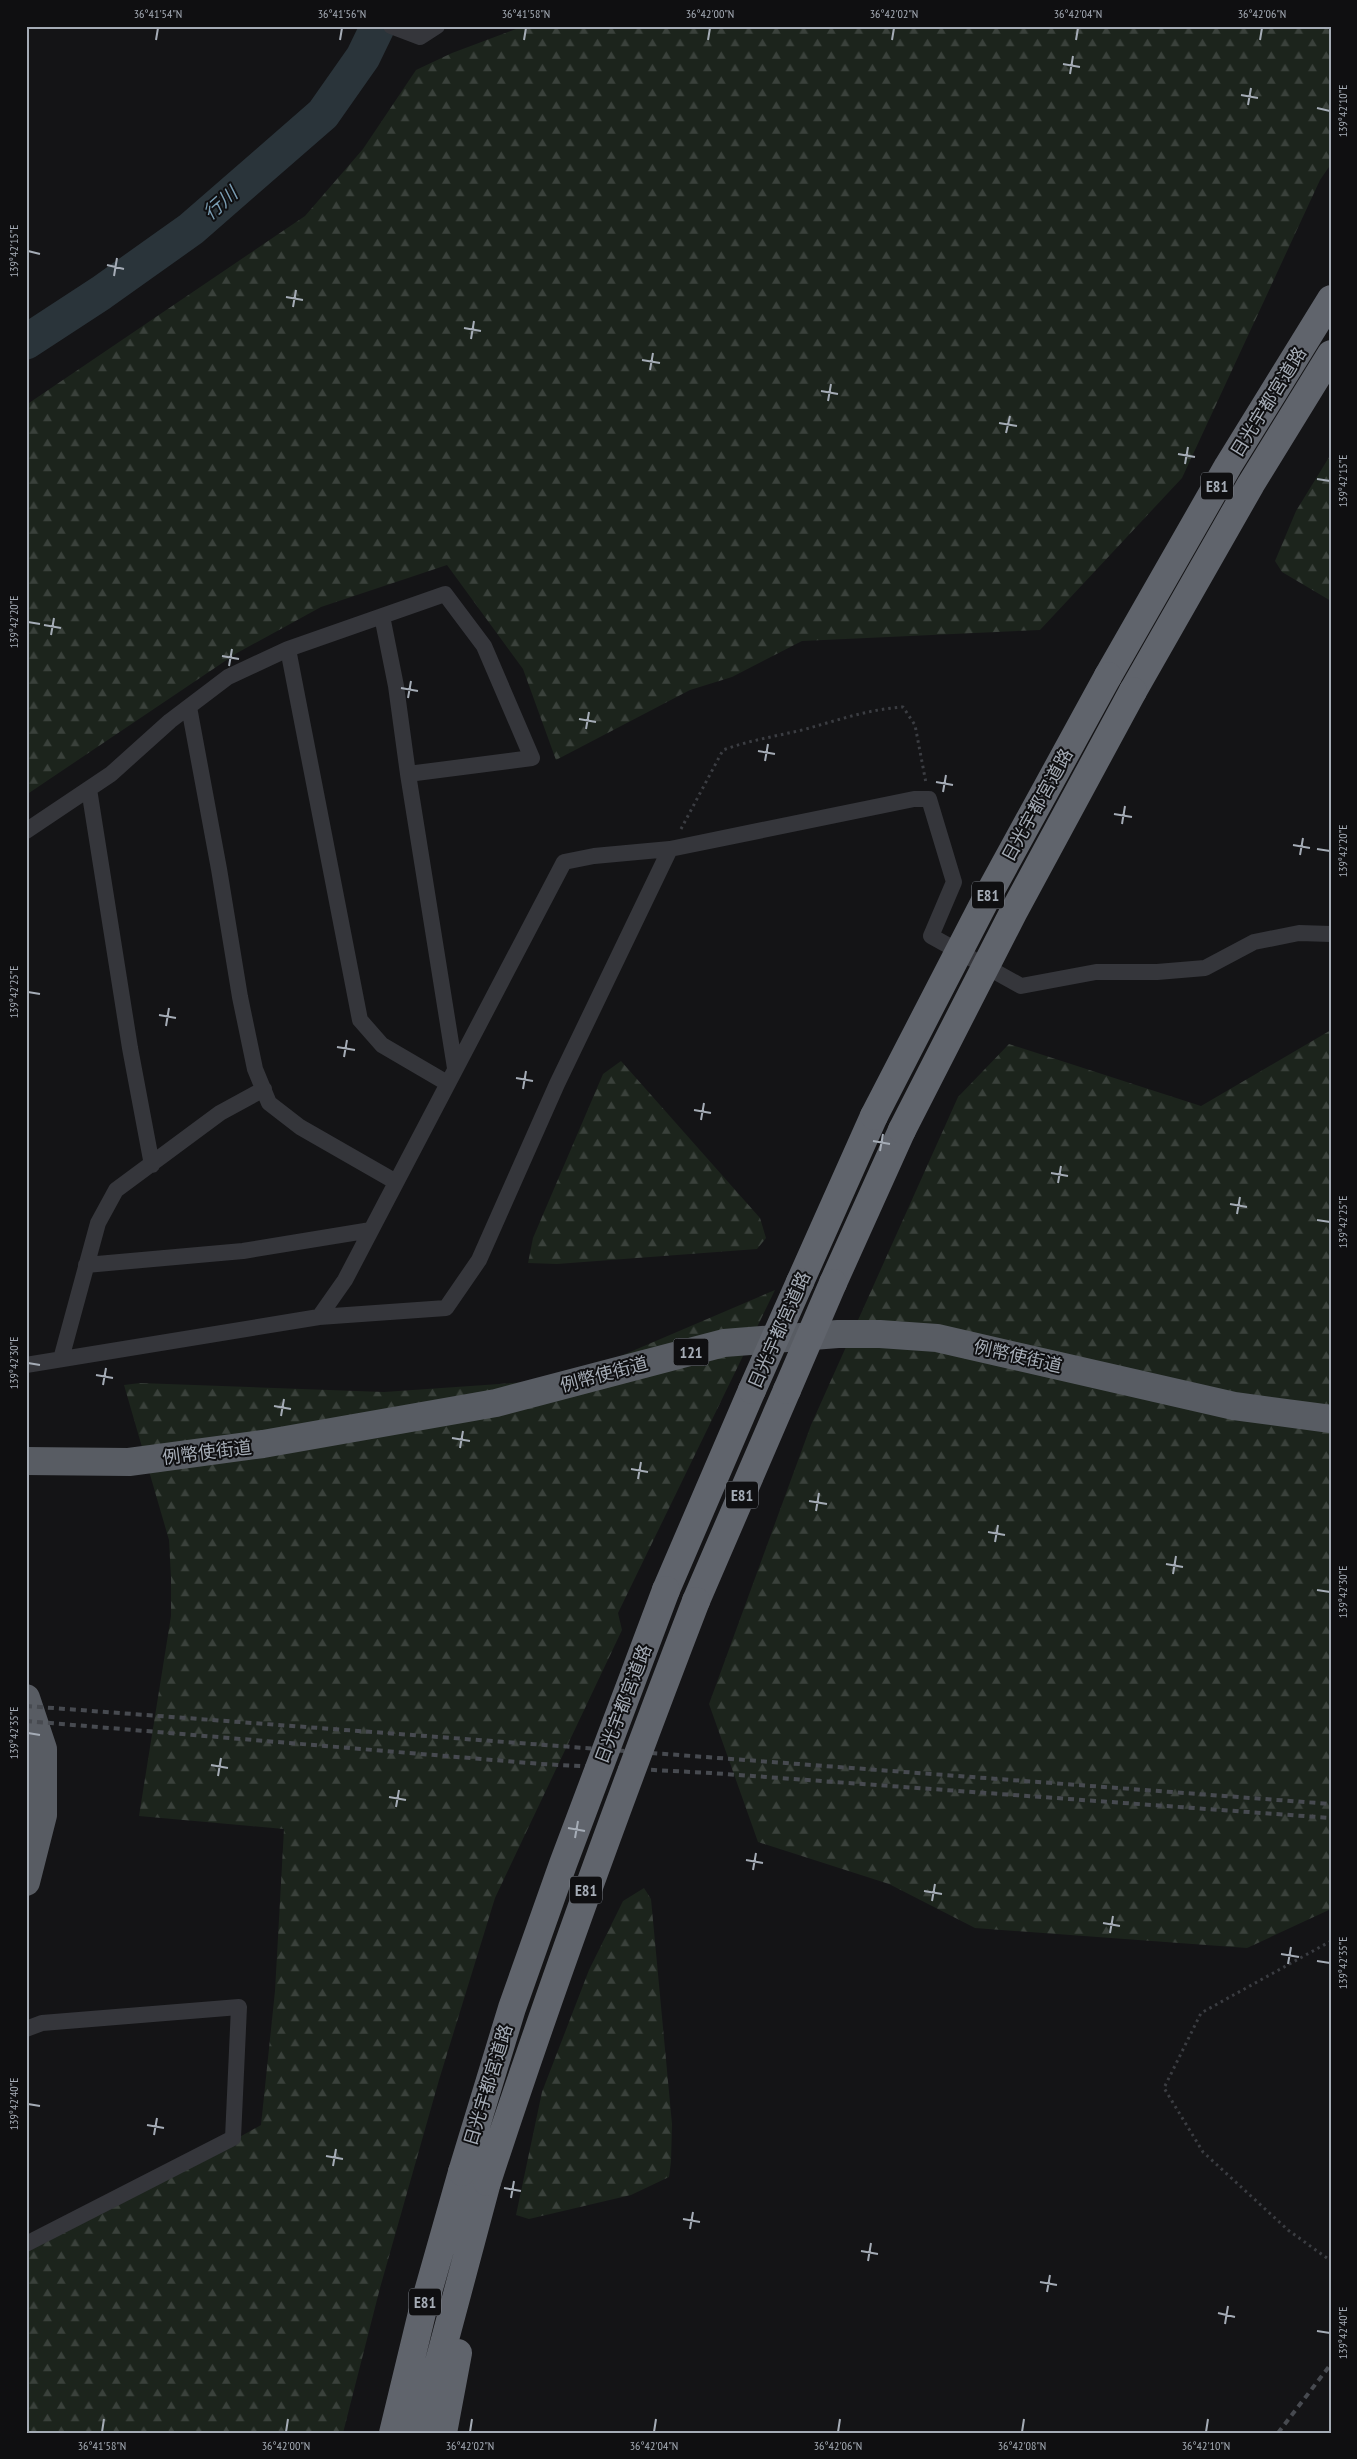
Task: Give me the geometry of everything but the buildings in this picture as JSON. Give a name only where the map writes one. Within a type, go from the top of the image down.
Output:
[{"type":"highway","name":"日光宇都宮道路","points":[[393,2433],[422,2313],[462,2172],[512,2008],[563,1864],[666,1590],[752,1390],[874,1116],[986,899],[1108,676],[1228,466],[1331,299]]},
{"type":"highway","name":"日光宇都宮道路","points":[[420,2433],[487,2182],[540,2018],[582,1900],[696,1601],[833,1283],[902,1130],[1013,913],[1132,691],[1251,484],[1331,354]]},
{"type":"highway","name":"例幣使街道","points":[[26,1461],[129,1462],[263,1444],[496,1403],[724,1343],[838,1334],[937,1338],[1234,1406],[1331,1419]]},
{"type":"highway","points":[[26,1440],[53,1460]]},
{"type":"highway","points":[[26,1698],[43,1750],[43,1815],[26,1882]]},
{"type":"highway","points":[[443,2433],[487,2182]]},
{"type":"street","points":[[391,26],[420,37],[436,26]]},
{"type":"street","points":[[26,831],[111,774],[189,707],[228,677],[288,649],[445,594],[484,646],[532,758],[408,774]]},
{"type":"street","points":[[382,616],[396,686],[408,774],[455,1068]]},
{"type":"street","points":[[288,649],[360,1020],[382,1045],[447,1083]]},
{"type":"street","points":[[189,707],[240,997],[255,1069],[269,1103],[300,1127],[396,1182]]},
{"type":"street","points":[[89,789],[130,1048],[152,1165]]},
{"type":"street","points":[[319,1317],[345,1280],[564,862],[594,856],[670,849],[914,799],[929,799],[954,882],[931,936],[1021,986],[1096,972],[1157,972],[1205,968],[1254,942],[1299,933],[1331,934]]},
{"type":"street","points":[[26,1365],[319,1317],[446,1308],[479,1260],[557,1084],[670,849]]},
{"type":"street","points":[[61,1359],[98,1223],[116,1190],[220,1113],[264,1089]]},
{"type":"street","points":[[86,1265],[243,1251],[371,1230]]},
{"type":"street","points":[[26,2029],[42,2023],[239,2007],[233,2138],[26,2244]]},
{"type":"path","points":[[670,849],[723,750],[748,741],[804,729],[880,708],[903,707],[915,725],[929,799]]},
{"type":"path","points":[[1331,1941],[1201,2013],[1164,2088],[1202,2152],[1288,2230],[1331,2261]]},
{"type":"green space","points":[[524,26],[1331,26],[1331,164],[1320,180],[1182,478],[1040,630],[802,641],[732,677],[690,690],[556,760],[523,669],[447,565],[321,607],[237,653],[26,795],[26,405],[305,216],[363,149],[416,70],[452,53]]},
{"type":"green space","points":[[1331,454],[1331,601],[1282,572],[1275,561],[1296,511]]},
{"type":"green space","points":[[1331,1030],[1331,1909],[1247,1948],[975,1928],[889,1884],[758,1842],[709,1704],[811,1425],[958,1097],[1009,1044],[1201,1106]]},
{"type":"green space","points":[[621,1061],[760,1218],[766,1238],[757,1249],[557,1264],[528,1263],[533,1238],[603,1074]]},
{"type":"green space","points":[[775,1290],[618,1613],[622,1630],[495,1898],[439,2080],[380,2288],[343,2433],[26,2433],[26,2247],[184,2168],[261,2125],[275,1991],[284,1829],[139,1816],[171,1616],[171,1578],[169,1540],[124,1385],[140,1383],[384,1392],[527,1382],[534,1393]]},
{"type":"green space","points":[[644,1888],[651,1899],[672,2124],[669,2177],[631,2195],[529,2219],[516,2215],[542,2092],[589,1970],[623,1901]]},
{"type":"waterway","name":"行川","points":[[26,342],[101,293],[191,229],[323,114],[363,57],[378,26]]},
{"type":"railway","points":[[26,1706],[1331,1804]]},
{"type":"railway","points":[[26,1721],[541,1764],[711,1773],[1331,1818]]},
{"type":"railway","points":[[1278,2433],[1331,2364]]}]
